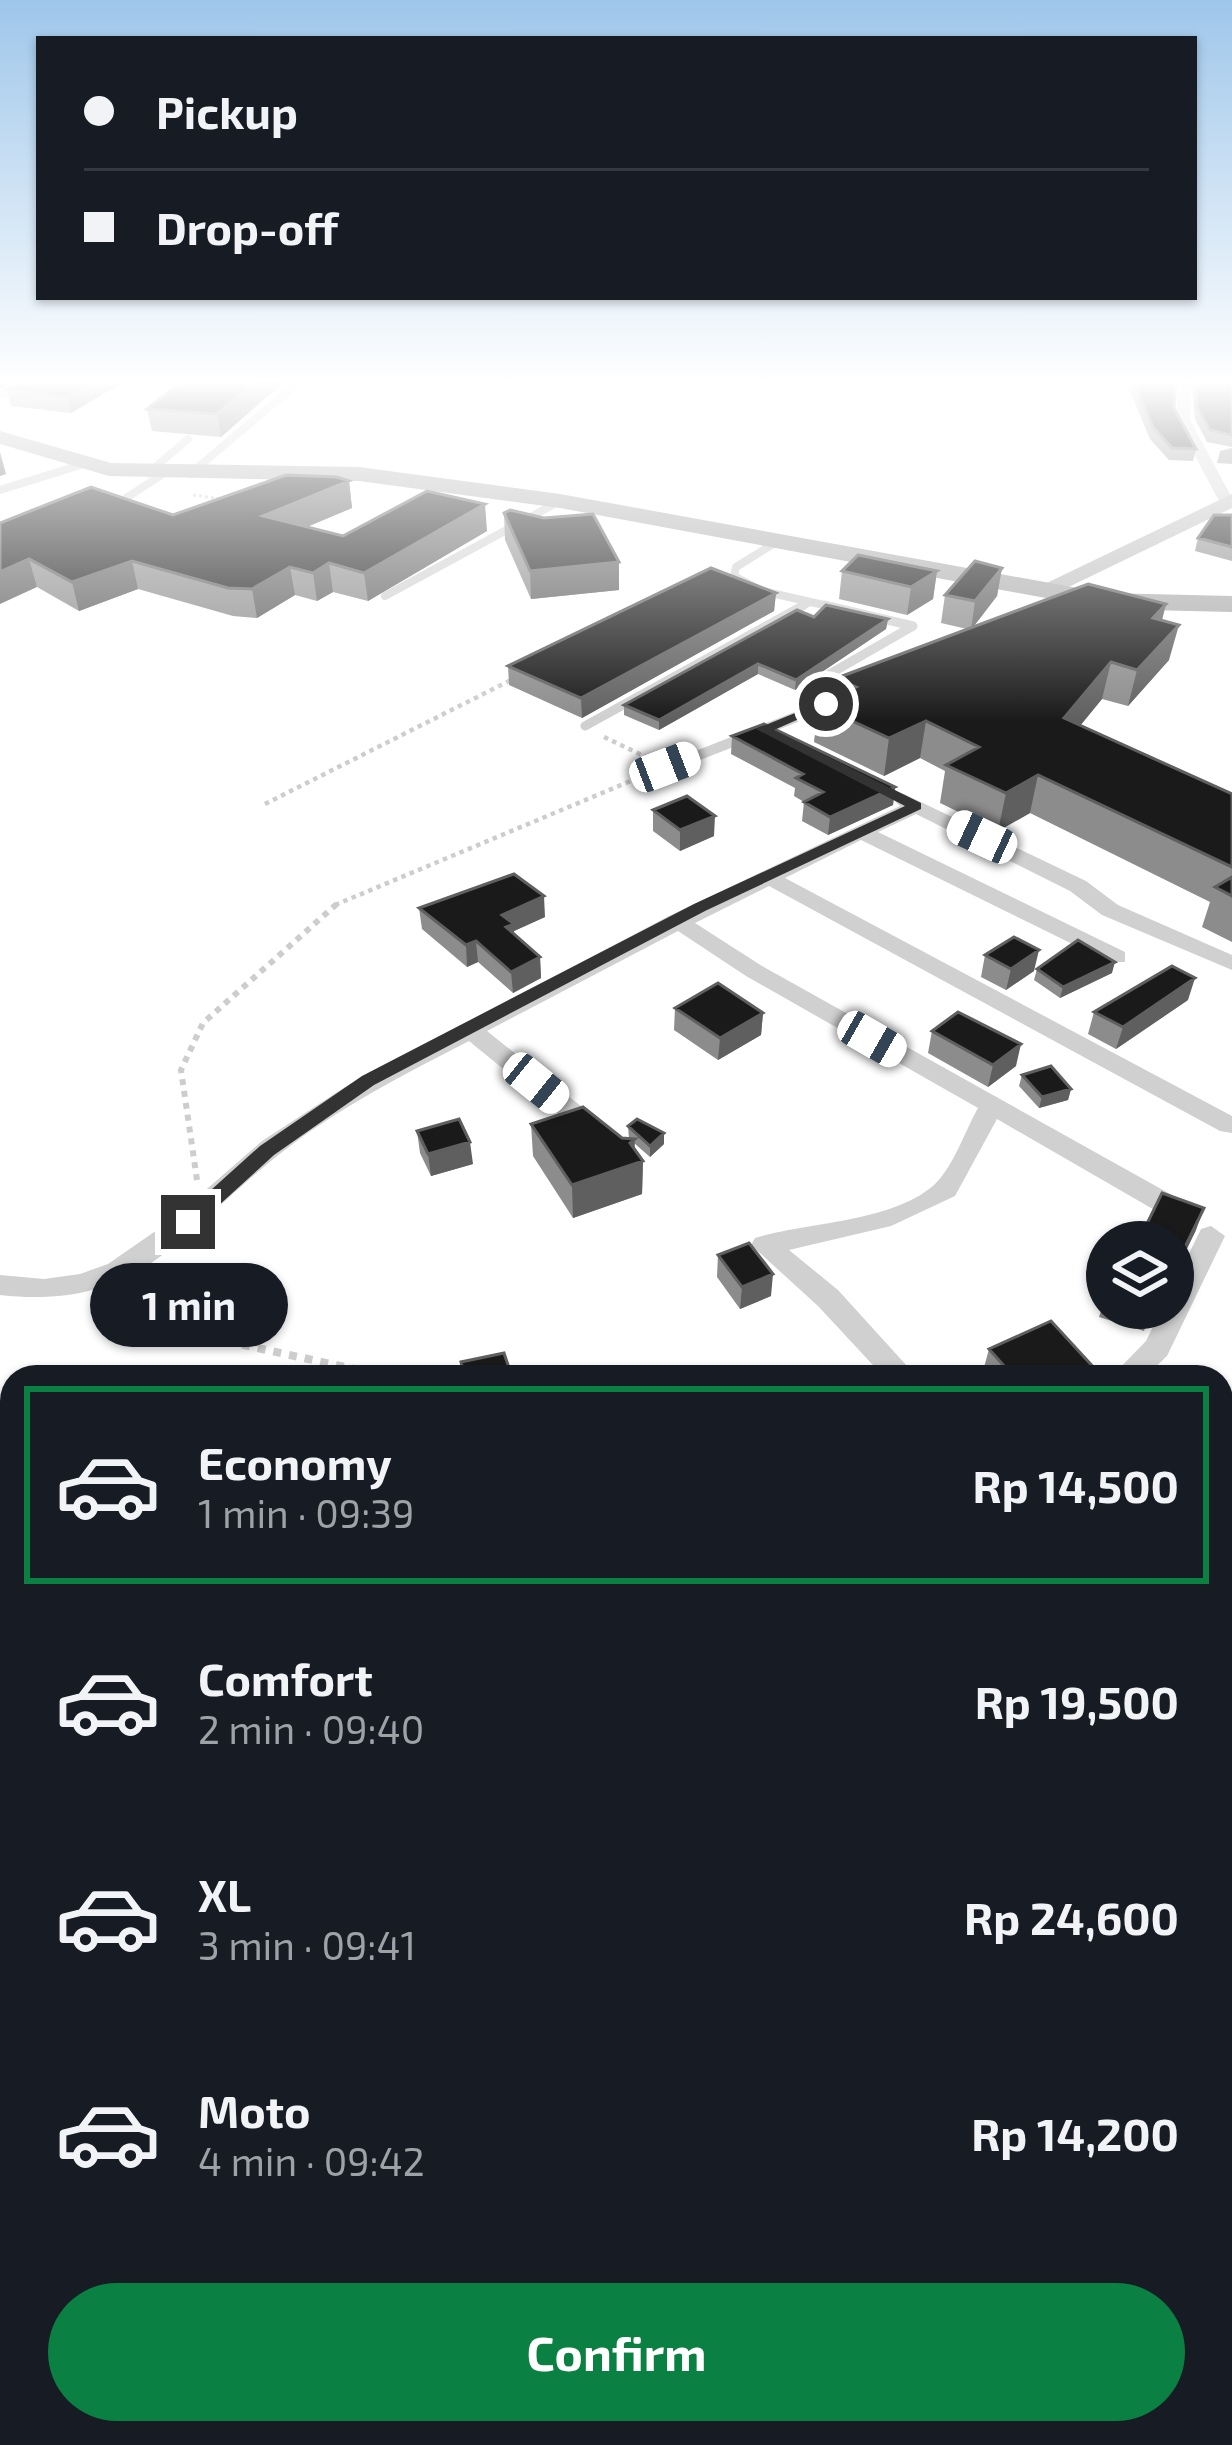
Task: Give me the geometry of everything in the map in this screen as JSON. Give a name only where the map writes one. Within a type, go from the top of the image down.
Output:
[{"type":"main road","points":[[501,493],[1042,592],[1106,601],[1232,604]]},
{"type":"street","points":[[1042,592],[1230,501]]},
{"type":"street","points":[[1063,616],[1106,601]]},
{"type":"street","points":[[665,767],[772,734],[869,688]]},
{"type":"street","points":[[878,787],[1093,893],[1111,910],[1232,963]]},
{"type":"street","points":[[0,1285],[82,1289],[115,1274],[202,1210],[267,1150],[338,1098],[677,921],[916,806]]},
{"type":"street","points":[[861,832],[1117,957]]},
{"type":"street","points":[[768,877],[1229,1125]]},
{"type":"street","points":[[677,921],[1200,1226],[1156,1348],[1138,1365]]},
{"type":"street","points":[[471,1030],[616,1147]]},
{"type":"street","points":[[891,1365],[828,1298],[765,1245],[890,1219],[934,1198],[946,1190],[991,1108]]},
{"type":"lane","points":[[122,519],[112,507],[130,493]]},
{"type":"lane","points":[[385,596],[560,501]]},
{"type":"lane","points":[[778,541],[736,567],[734,576],[762,591],[913,626],[826,676],[813,694]]},
{"type":"lane","points":[[585,726],[808,603]]},
{"type":"path","points":[[209,499],[229,499]]},
{"type":"path","points":[[266,804],[522,675]]},
{"type":"path","points":[[585,726],[665,767]]},
{"type":"path","points":[[202,1210],[181,1070],[203,1023],[231,995],[341,900],[665,767]]},
{"type":"path","points":[[82,1289],[193,1334],[336,1365]]},
{"type":"building","points":[[76,493],[109,493],[173,515],[235,493],[319,493],[263,516],[343,536],[423,493],[485,504],[364,573],[329,563],[313,573],[290,567],[252,589],[228,588],[132,561],[72,582],[29,559],[0,572],[0,523]]},
{"type":"building","points":[[510,510],[544,518],[593,514],[619,562],[530,571],[504,513]]},
{"type":"building","points":[[1214,515],[1232,515],[1232,547],[1198,538]]},
{"type":"building","points":[[858,555],[937,571],[911,587],[842,571]]},
{"type":"building","points":[[975,561],[1002,568],[975,601],[945,595]]},
{"type":"building","points":[[711,568],[776,593],[581,698],[508,666]]},
{"type":"building","points":[[1088,584],[1166,604],[1153,618],[1179,625],[1137,670],[1111,662],[1064,718],[1232,794],[1232,867],[1038,775],[1006,793],[946,765],[979,747],[926,721],[889,738],[818,705],[856,687],[837,678]]},
{"type":"building","points":[[826,605],[888,619],[796,680],[758,664],[659,720],[624,705],[797,610],[814,617]]},
{"type":"building","points":[[764,724],[895,787],[830,817],[804,802],[823,792],[796,778],[803,774],[732,736]]},
{"type":"building","points":[[687,796],[715,816],[680,830],[653,810]]},
{"type":"building","points":[[514,874],[544,896],[502,915],[514,924],[506,927],[540,957],[511,972],[476,941],[466,945],[419,908]]},
{"type":"building","points":[[1232,877],[1232,896],[1215,887]]},
{"type":"building","points":[[1014,937],[1039,950],[1011,969],[985,955]]},
{"type":"building","points":[[1078,940],[1115,962],[1063,987],[1037,969]]},
{"type":"building","points":[[1172,966],[1195,978],[1123,1027],[1094,1012]]},
{"type":"building","points":[[718,983],[763,1013],[720,1038],[675,1008]]},
{"type":"building","points":[[958,1012],[1021,1044],[993,1065],[932,1031]]},
{"type":"building","points":[[1051,1066],[1071,1089],[1042,1097],[1022,1075]]},
{"type":"building","points":[[583,1107],[622,1138],[635,1139],[630,1143],[643,1161],[572,1185],[531,1124]]},
{"type":"building","points":[[459,1119],[470,1142],[428,1154],[417,1131]]},
{"type":"building","points":[[637,1119],[664,1133],[650,1146],[628,1126]]},
{"type":"building","points":[[1162,1193],[1204,1208],[1194,1228],[1194,1221],[1148,1221]]},
{"type":"building","points":[[749,1243],[773,1274],[742,1287],[718,1255]]},
{"type":"building","points":[[1051,1321],[1091,1365],[1003,1365],[989,1349]]},
{"type":"building","points":[[504,1353],[508,1365],[462,1365]]},
{"type":"route","points":[[188,1222],[267,1150],[338,1098],[700,908],[916,806],[762,729],[826,704]]}]
